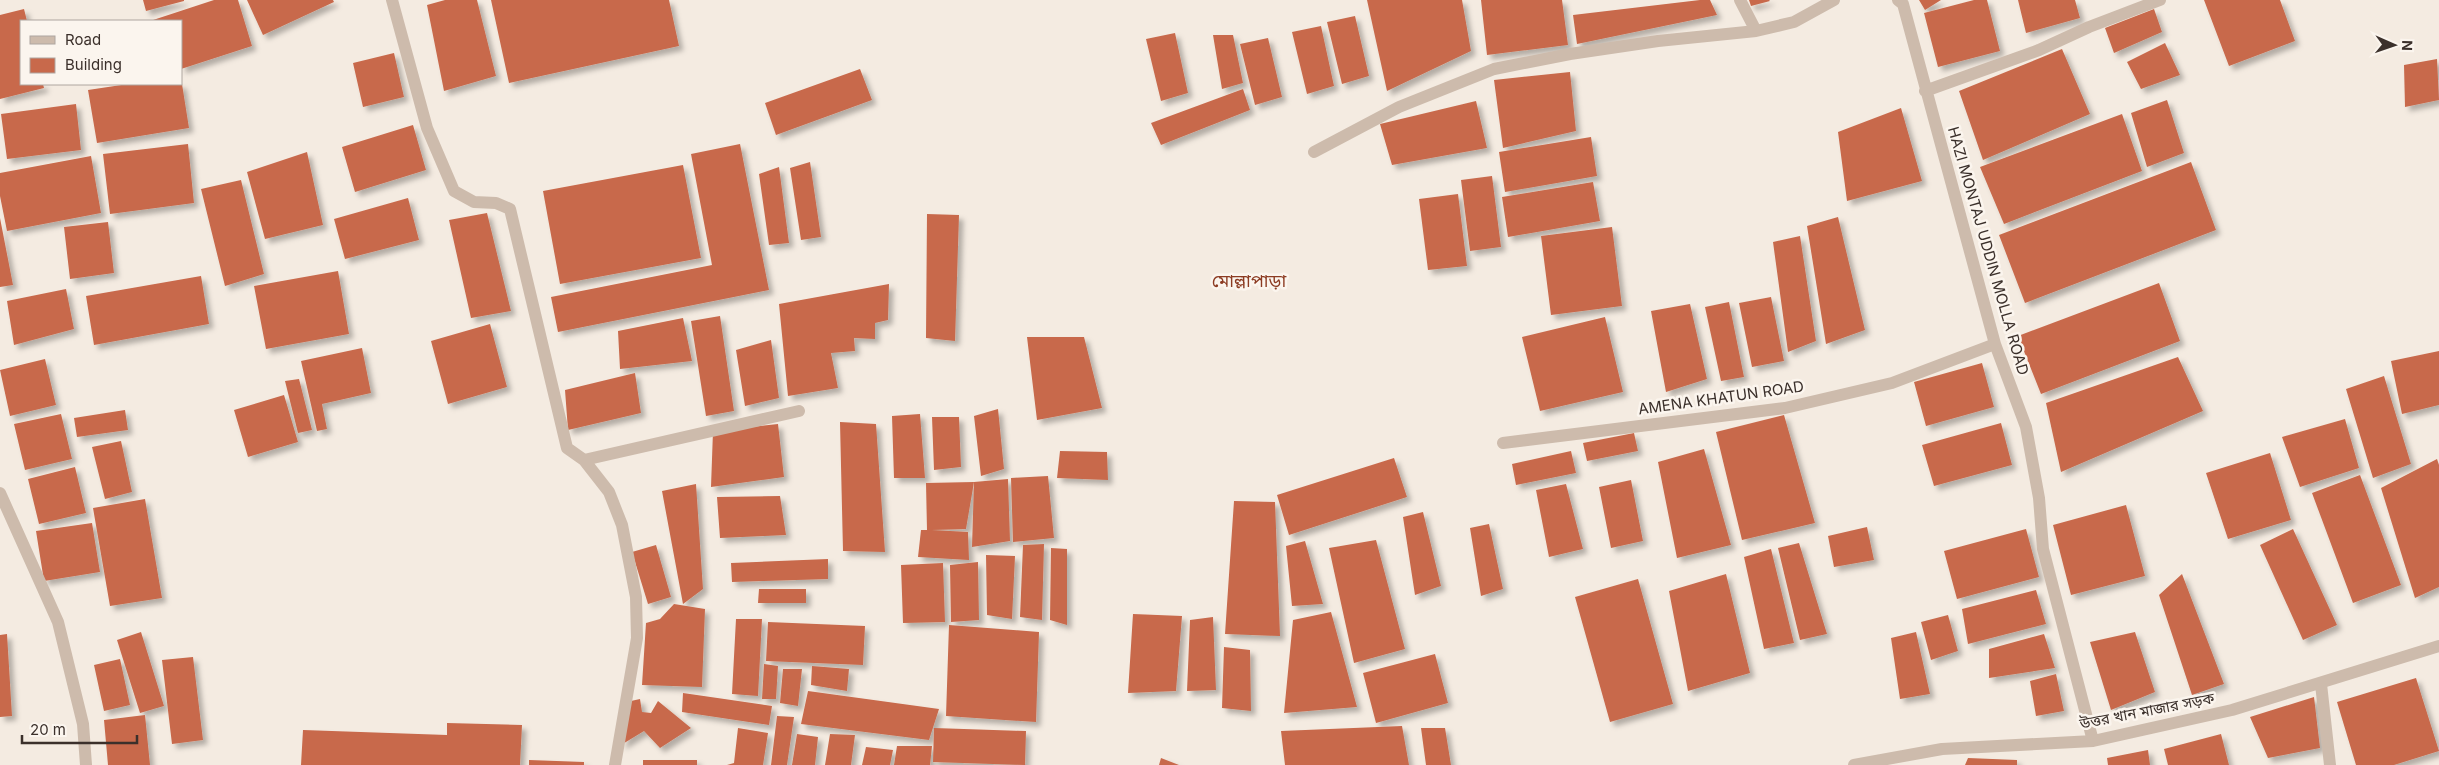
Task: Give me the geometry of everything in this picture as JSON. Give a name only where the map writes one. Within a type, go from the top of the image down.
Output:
[{"type":"street","points":[[392,0],[427,128],[454,191],[474,202],[496,203],[510,210],[567,448],[584,460],[609,492],[622,525],[636,597],[637,638],[615,765]]},
{"type":"street","points":[[1740,0],[1756,32]]},
{"type":"street","points":[[1314,152],[1399,107],[1494,69],[1570,54],[1658,42],[1756,32],[1794,22],[1834,0]]},
{"type":"street","name":"HAZI MONTAJ UDDIN MOLLA ROAD","points":[[1898,0],[1903,4],[1995,344],[2026,427],[2039,498],[2043,549],[2093,741]]},
{"type":"street","points":[[1925,91],[2039,50],[2089,27],[2160,0]]},
{"type":"street","name":"AMENA KHATUN ROAD","points":[[1503,443],[1785,408],[1892,383],[1995,344]]},
{"type":"street","points":[[584,460],[799,411]]},
{"type":"street","points":[[0,493],[58,622],[83,724],[86,765]]},
{"type":"street","name":"উত্তর খান মাজার সড়ক","points":[[1854,765],[1942,749],[2093,741],[2232,710],[2439,646]]},
{"type":"street","points":[[2321,684],[2330,765]]},
{"type":"building","points":[[143,0],[184,0],[184,1],[146,11]]},
{"type":"building","points":[[214,0],[238,0],[252,46],[182,69],[182,20],[153,20]]},
{"type":"building","points":[[247,0],[333,0],[334,2],[263,35]]},
{"type":"building","points":[[445,0],[477,0],[496,76],[444,91],[427,5]]},
{"type":"building","points":[[491,0],[669,0],[679,46],[509,83]]},
{"type":"building","points":[[1367,0],[1462,0],[1471,51],[1387,91]]},
{"type":"building","points":[[1481,0],[1562,0],[1568,45],[1487,55]]},
{"type":"building","points":[[1710,0],[1717,15],[1577,44],[1573,15]]},
{"type":"building","points":[[1749,0],[1769,0],[1770,1],[1751,6]]},
{"type":"building","points":[[1919,0],[1941,0],[1925,10]]},
{"type":"building","points":[[1974,0],[1987,0],[2000,51],[1938,67],[1924,13]]},
{"type":"building","points":[[2018,0],[2075,0],[2080,18],[2026,33]]},
{"type":"building","points":[[2204,0],[2280,0],[2295,41],[2229,66]]},
{"type":"building","points":[[24,9],[27,20],[20,20],[20,85],[43,85],[44,88],[0,99],[0,15]]},
{"type":"building","points":[[2154,9],[2162,32],[2114,53],[2105,28]]},
{"type":"building","points":[[1355,16],[1369,76],[1342,84],[1327,22]]},
{"type":"building","points":[[1321,26],[1334,86],[1307,94],[1292,32]]},
{"type":"building","points":[[1175,33],[1188,93],[1161,101],[1146,39]]},
{"type":"building","points":[[1213,35],[1233,35],[1243,83],[1222,89]]},
{"type":"building","points":[[1268,38],[1282,97],[1255,105],[1240,44]]},
{"type":"building","points":[[2165,43],[2180,75],[2141,89],[2127,62]]},
{"type":"building","points":[[2062,49],[2090,114],[1983,160],[1959,91]]},
{"type":"building","points":[[394,53],[404,97],[363,107],[353,63]]},
{"type":"building","points":[[2437,59],[2439,100],[2405,107],[2404,65]]},
{"type":"building","points":[[860,69],[872,100],[776,135],[765,103]]},
{"type":"building","points":[[1570,72],[1576,131],[1503,148],[1494,80]]},
{"type":"building","points":[[182,84],[189,128],[97,143],[88,90],[121,85]]},
{"type":"building","points":[[1243,89],[1250,110],[1161,145],[1151,123]]},
{"type":"building","points":[[2167,100],[2184,153],[2147,167],[2131,113]]},
{"type":"building","points":[[1476,101],[1487,148],[1392,165],[1380,124]]},
{"type":"building","points":[[76,104],[81,150],[7,159],[1,114]]},
{"type":"building","points":[[1901,108],[1922,181],[1847,201],[1838,132]]},
{"type":"building","points":[[2122,114],[2142,171],[2004,224],[1980,167]]},
{"type":"building","points":[[413,125],[426,170],[355,192],[342,147]]},
{"type":"building","points":[[1591,137],[1597,176],[1505,192],[1499,152]]},
{"type":"building","points":[[188,144],[194,203],[110,214],[103,154]]},
{"type":"building","points":[[740,144],[769,290],[558,332],[551,297],[712,265],[691,154]]},
{"type":"building","points":[[307,152],[323,225],[265,239],[247,172]]},
{"type":"building","points":[[91,156],[101,213],[7,231],[0,196],[0,173]]},
{"type":"building","points":[[810,162],[821,237],[801,240],[790,168]]},
{"type":"building","points":[[2191,162],[2216,230],[2025,303],[1999,235]]},
{"type":"building","points":[[683,165],[701,258],[560,284],[543,191]]},
{"type":"building","points":[[779,167],[789,243],[769,245],[759,174]]},
{"type":"building","points":[[1492,176],[1501,247],[1470,251],[1461,180]]},
{"type":"building","points":[[241,180],[264,274],[225,286],[201,189]]},
{"type":"building","points":[[1593,182],[1600,221],[1508,237],[1502,197]]},
{"type":"building","points":[[1458,194],[1467,266],[1428,270],[1419,199]]},
{"type":"building","points":[[408,198],[419,240],[345,259],[334,219]]},
{"type":"building","points":[[487,213],[511,311],[471,318],[449,220]]},
{"type":"building","points":[[927,214],[959,215],[955,341],[926,338]]},
{"type":"building","points":[[1838,217],[1865,330],[1826,344],[1807,226]]},
{"type":"building","points":[[0,218],[13,285],[0,287]]},
{"type":"building","points":[[108,222],[114,273],[70,279],[64,227]]},
{"type":"building","points":[[1612,227],[1622,306],[1551,315],[1541,236]]},
{"type":"building","points":[[1800,236],[1816,341],[1788,352],[1773,242]]},
{"type":"building","points":[[338,271],[349,334],[266,349],[254,286]]},
{"type":"building","points":[[201,276],[209,324],[94,345],[86,296]]},
{"type":"building","points":[[2159,283],[2180,341],[2041,394],[2018,336]]},
{"type":"building","points":[[889,284],[888,320],[875,323],[875,339],[854,338],[855,351],[831,353],[838,388],[788,396],[779,304]]},
{"type":"building","points":[[66,289],[74,329],[14,345],[7,301]]},
{"type":"building","points":[[1771,297],[1784,361],[1752,367],[1739,303]]},
{"type":"building","points":[[1729,302],[1744,377],[1721,381],[1705,307]]},
{"type":"building","points":[[1690,304],[1707,379],[1666,392],[1651,311]]},
{"type":"building","points":[[720,316],[734,411],[706,416],[691,321]]},
{"type":"building","points":[[1605,317],[1623,392],[1540,411],[1522,337]]},
{"type":"building","points":[[683,318],[692,361],[620,369],[618,331]]},
{"type":"building","points":[[490,324],[507,387],[448,404],[431,341]]},
{"type":"building","points":[[1027,337],[1084,337],[1102,408],[1037,420]]},
{"type":"building","points":[[771,340],[779,398],[745,406],[736,350]]},
{"type":"building","points":[[362,348],[371,393],[322,404],[327,429],[317,431],[301,361]]},
{"type":"building","points":[[2439,351],[2439,405],[2402,414],[2391,361]]},
{"type":"building","points":[[2178,357],[2203,411],[2061,472],[2046,403]]},
{"type":"building","points":[[45,359],[56,405],[10,416],[0,370]]},
{"type":"building","points":[[1982,363],[1994,407],[1926,426],[1914,382]]},
{"type":"building","points":[[635,373],[641,413],[568,430],[565,390]]},
{"type":"building","points":[[2384,376],[2411,464],[2373,478],[2346,389]]},
{"type":"building","points":[[299,379],[312,430],[298,433],[285,381]]},
{"type":"building","points":[[284,395],[298,442],[248,457],[234,410]]},
{"type":"building","points":[[998,409],[1004,469],[981,476],[974,416]]},
{"type":"building","points":[[125,410],[128,430],[77,437],[74,418]]},
{"type":"building","points":[[61,414],[72,459],[25,470],[14,424]]},
{"type":"building","points":[[920,414],[925,478],[894,478],[892,416]]},
{"type":"building","points":[[1784,415],[1815,523],[1742,540],[1716,432]]},
{"type":"building","points":[[932,417],[959,417],[961,467],[934,470]]},
{"type":"building","points":[[2345,419],[2359,468],[2300,487],[2282,437]]},
{"type":"building","points":[[840,422],[876,424],[885,552],[843,551]]},
{"type":"building","points":[[2001,423],[2012,465],[1934,486],[1922,445]]},
{"type":"building","points":[[778,424],[784,477],[711,487],[713,431]]},
{"type":"building","points":[[1634,433],[1638,451],[1587,461],[1583,443]]},
{"type":"building","points":[[121,441],[132,492],[105,499],[92,447]]},
{"type":"building","points":[[1704,449],[1731,545],[1677,558],[1658,462]]},
{"type":"building","points":[[1060,451],[1107,452],[1108,480],[1057,478]]},
{"type":"building","points":[[1571,451],[1576,473],[1516,485],[1512,464]]},
{"type":"building","points":[[2270,453],[2291,520],[2228,539],[2206,473]]},
{"type":"building","points":[[1394,458],[1407,497],[1289,535],[1277,495]]},
{"type":"building","points":[[2437,459],[2439,465],[2439,587],[2415,598],[2381,488]]},
{"type":"building","points":[[75,467],[86,513],[39,524],[28,479]]},
{"type":"building","points":[[2360,475],[2401,585],[2353,603],[2312,493]]},
{"type":"building","points":[[1048,476],[1054,538],[1013,542],[1011,478]]},
{"type":"building","points":[[1008,479],[1010,541],[972,547],[974,482]]},
{"type":"building","points":[[1631,480],[1643,541],[1611,548],[1599,487]]},
{"type":"building","points":[[974,482],[966,529],[932,530],[968,532],[969,560],[918,557],[921,530],[927,530],[926,483]]},
{"type":"building","points":[[696,484],[703,589],[683,604],[662,491]]},
{"type":"building","points":[[1566,484],[1583,549],[1549,557],[1536,490]]},
{"type":"building","points":[[780,496],[786,535],[720,538],[717,497]]},
{"type":"building","points":[[145,499],[162,598],[110,606],[93,508]]},
{"type":"building","points":[[1234,501],[1275,502],[1280,636],[1225,634]]},
{"type":"building","points":[[2126,505],[2145,576],[2071,595],[2053,525]]},
{"type":"building","points":[[1423,512],[1441,586],[1415,595],[1403,517]]},
{"type":"building","points":[[92,523],[100,572],[44,581],[36,531]]},
{"type":"building","points":[[1489,524],[1503,589],[1481,596],[1470,528]]},
{"type":"building","points":[[1867,527],[1874,560],[1834,567],[1828,536]]},
{"type":"building","points":[[2026,529],[2039,577],[1957,599],[1944,551]]},
{"type":"building","points":[[2293,529],[2337,625],[2303,640],[2260,545]]},
{"type":"building","points":[[1376,540],[1405,649],[1354,663],[1329,548]]},
{"type":"building","points":[[1305,541],[1323,604],[1292,606],[1286,546]]},
{"type":"building","points":[[1799,543],[1827,634],[1800,640],[1778,548]]},
{"type":"building","points":[[1044,544],[1042,620],[1020,617],[1023,545]]},
{"type":"building","points":[[656,545],[671,597],[648,604],[632,552]]},
{"type":"building","points":[[1051,548],[1067,549],[1067,625],[1050,620]]},
{"type":"building","points":[[1771,549],[1794,643],[1764,649],[1744,557]]},
{"type":"building","points":[[986,555],[1015,556],[1012,619],[987,615]]},
{"type":"building","points":[[828,559],[828,579],[732,582],[731,563]]},
{"type":"building","points":[[978,562],[979,620],[951,622],[950,565]]},
{"type":"building","points":[[943,563],[945,622],[903,623],[901,565]]},
{"type":"building","points":[[1726,574],[1750,673],[1688,691],[1669,591]]},
{"type":"building","points":[[2182,574],[2224,684],[2192,695],[2159,595]]},
{"type":"building","points":[[1638,579],[1673,704],[1610,722],[1575,597]]},
{"type":"building","points":[[759,589],[806,589],[806,603],[758,603]]},
{"type":"building","points":[[2036,590],[2046,624],[1968,644],[1962,609]]},
{"type":"building","points":[[674,604],[705,609],[702,687],[642,685],[646,623],[660,619]]},
{"type":"building","points":[[1331,612],[1357,707],[1284,713],[1293,620]]},
{"type":"building","points":[[1133,614],[1182,616],[1176,691],[1128,693]]},
{"type":"building","points":[[1948,615],[1958,651],[1931,660],[1921,622]]},
{"type":"building","points":[[1213,617],[1216,690],[1187,691],[1190,620]]},
{"type":"building","points":[[736,619],[762,619],[758,696],[732,694]]},
{"type":"building","points":[[768,622],[865,626],[863,665],[766,661]]},
{"type":"building","points":[[949,625],[1039,632],[1036,722],[946,716]]},
{"type":"building","points":[[141,632],[164,706],[140,713],[117,640]]},
{"type":"building","points":[[1916,632],[1930,694],[1900,699],[1891,638]]},
{"type":"building","points":[[2135,632],[2155,692],[2111,710],[2090,642]]},
{"type":"building","points":[[7,634],[12,716],[0,717],[0,635]]},
{"type":"building","points":[[2044,634],[2055,668],[1989,678],[1989,649]]},
{"type":"building","points":[[1224,647],[1250,650],[1251,711],[1222,708]]},
{"type":"building","points":[[1435,654],[1448,703],[1376,723],[1363,673]]},
{"type":"building","points":[[193,657],[203,740],[172,744],[162,660]]},
{"type":"building","points":[[120,659],[130,705],[104,711],[94,665]]},
{"type":"building","points":[[764,664],[778,666],[776,699],[762,699]]},
{"type":"building","points":[[812,666],[849,669],[847,691],[811,685]]},
{"type":"building","points":[[783,669],[802,669],[798,706],[780,703]]},
{"type":"building","points":[[2056,674],[2064,711],[2036,716],[2030,681]]},
{"type":"building","points":[[2416,678],[2439,751],[2394,765],[2356,765],[2337,702]]},
{"type":"building","points":[[808,691],[939,709],[929,740],[801,724]]},
{"type":"building","points":[[683,693],[772,706],[769,725],[682,712]]},
{"type":"building","points":[[2314,697],[2320,748],[2268,758],[2250,717]]},
{"type":"building","points":[[640,699],[642,712],[651,713],[658,701],[691,728],[660,748],[644,731],[621,745],[631,701]]},
{"type":"building","points":[[145,715],[150,765],[108,765],[104,720]]},
{"type":"building","points":[[777,716],[794,717],[787,765],[771,765]]},
{"type":"building","points":[[447,723],[522,725],[520,765],[301,765],[303,730],[447,735]]},
{"type":"building","points":[[1402,726],[1409,765],[1285,765],[1281,731]]},
{"type":"building","points":[[738,728],[768,733],[763,765],[727,765],[734,763]]},
{"type":"building","points":[[934,728],[1026,731],[1025,765],[933,762]]},
{"type":"building","points":[[1421,728],[1445,728],[1451,765],[1426,765]]},
{"type":"building","points":[[797,734],[818,737],[815,765],[792,765]]},
{"type":"building","points":[[830,734],[855,735],[851,765],[825,765]]},
{"type":"building","points":[[2221,734],[2229,765],[2168,765],[2164,749]]},
{"type":"building","points":[[897,746],[932,746],[930,765],[894,765]]},
{"type":"building","points":[[866,747],[893,750],[890,765],[862,765]]},
{"type":"building","points":[[2148,750],[2150,765],[2108,765],[2107,758]]},
{"type":"building","points":[[1161,758],[1179,765],[1159,765]]},
{"type":"building","points":[[1968,758],[2017,760],[2017,765],[1965,765]]},
{"type":"building","points":[[529,760],[584,762],[584,765],[529,765]]},
{"type":"building","points":[[643,760],[697,760],[697,765],[643,765]]},
{"type":"district","name":"মোল্লাপাড়া","points":[[1249,281]]}]
